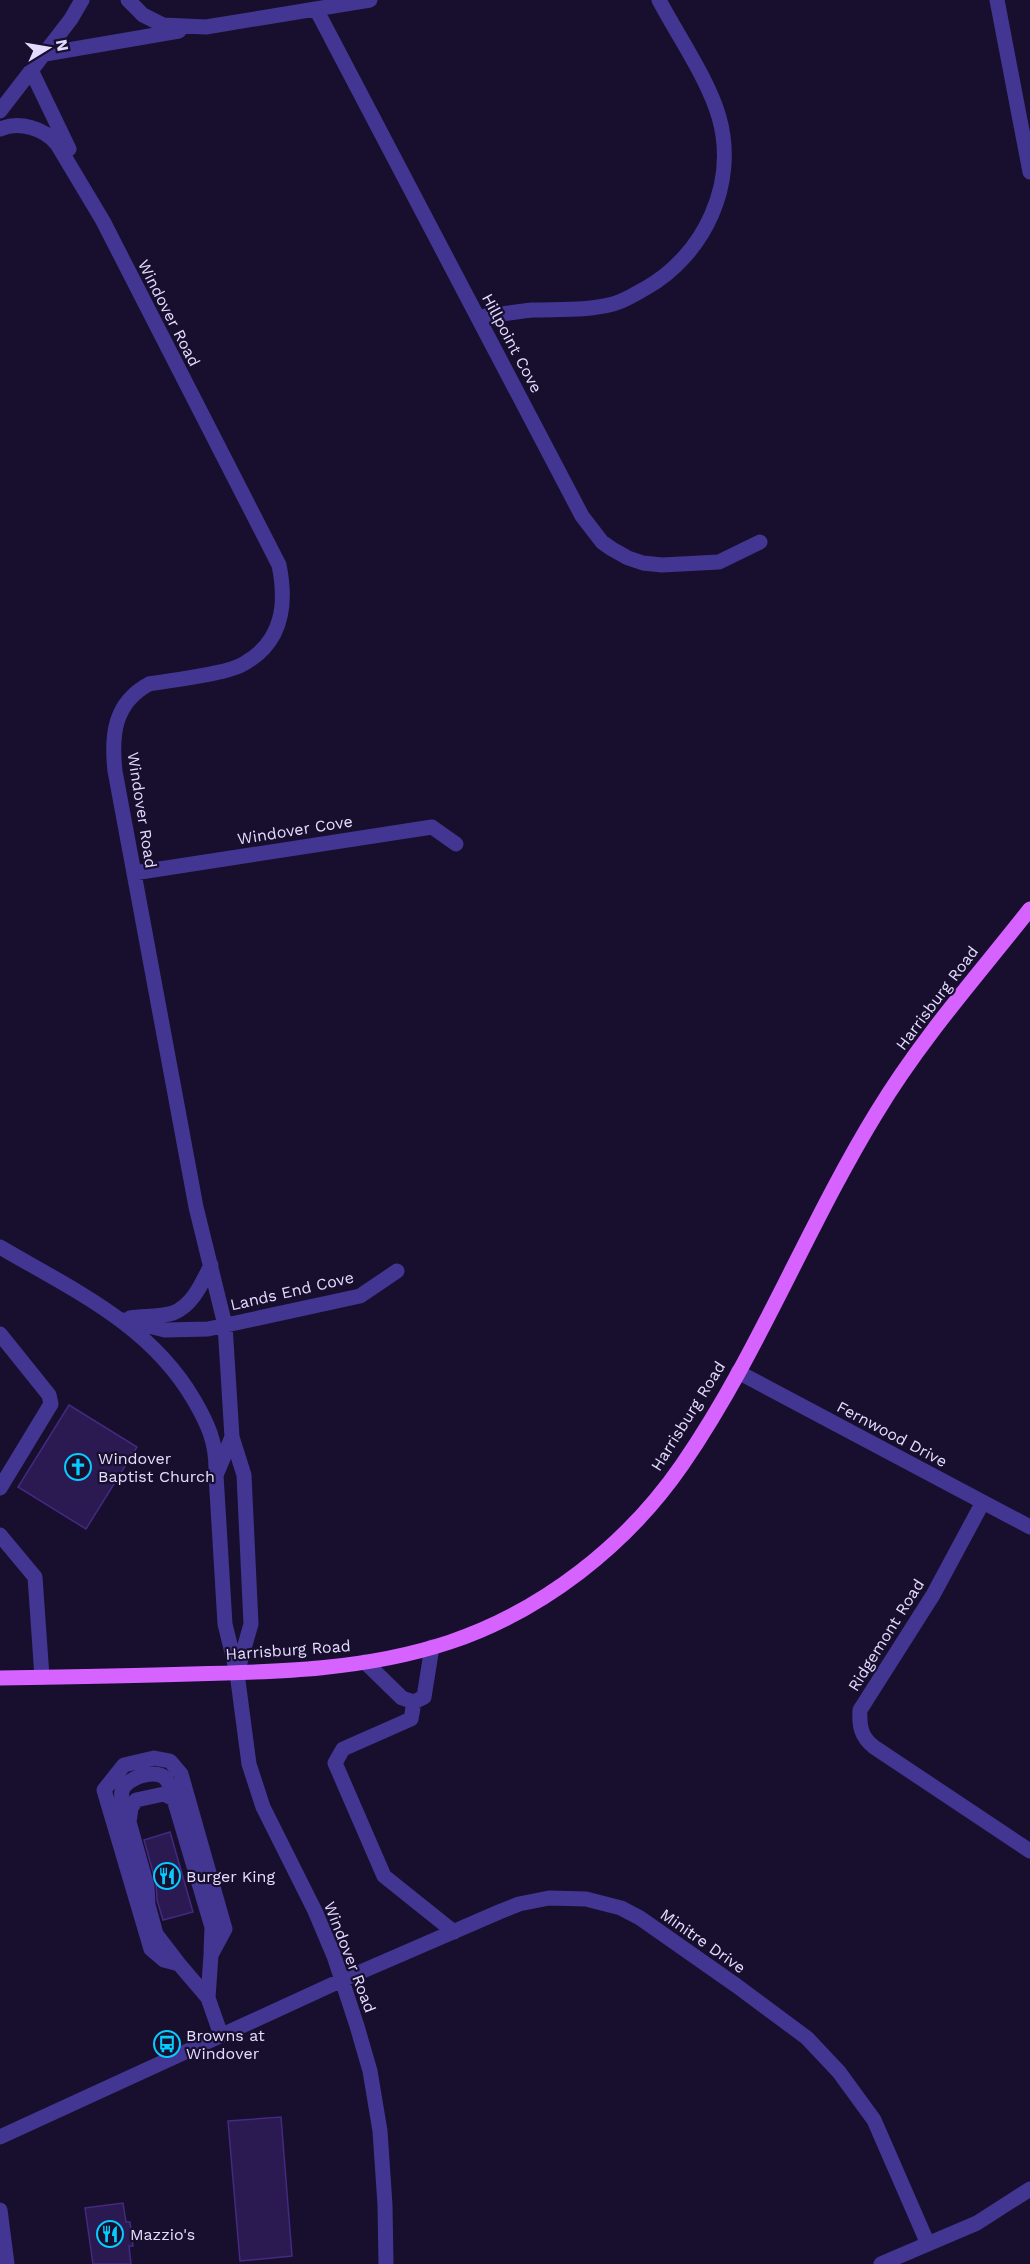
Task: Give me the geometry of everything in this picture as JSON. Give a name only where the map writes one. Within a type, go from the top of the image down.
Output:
[{"type":"main road","name":"Harrisburg Road","points":[[0,1678],[237,1673],[339,1668],[432,1647],[483,1629],[535,1603],[566,1582],[606,1550],[640,1517],[681,1466],[738,1372],[828,1198],[878,1111],[919,1050],[1030,909]]},
{"type":"street","points":[[0,111],[71,20],[82,0]]},
{"type":"street","points":[[128,0],[143,15],[163,25],[206,27]]},
{"type":"street","points":[[45,54],[370,0]]},
{"type":"street","points":[[478,317],[529,310],[581,310],[625,300],[671,271],[692,250],[703,234],[712,216],[723,175],[724,155],[720,121],[713,100],[659,0]]},
{"type":"street","points":[[997,0],[1030,172]]},
{"type":"street","name":"Hillpoint Cove","points":[[316,9],[582,516],[602,542],[628,558],[662,565],[719,562],[760,542]]},
{"type":"street","name":"Windover Road","points":[[31,70],[123,264],[279,565],[284,590],[283,608],[278,626],[267,646],[256,656],[231,669],[149,684],[137,691],[121,710],[114,732],[113,758],[189,1173],[225,1325],[232,1437],[244,1475],[251,1624],[237,1673]]},
{"type":"street","name":"Windover Road","points":[[0,129],[7,126],[27,126],[53,138],[103,221]]},
{"type":"street","name":"Windover Cove","points":[[134,873],[432,827],[456,844]]},
{"type":"street","points":[[0,1247],[121,1319],[146,1340],[182,1380],[206,1420],[216,1449],[216,1475]]},
{"type":"street","points":[[121,1319],[172,1313],[196,1294],[211,1265]]},
{"type":"street","name":"Lands End Cove","points":[[121,1319],[165,1330],[208,1329],[360,1296],[397,1271]]},
{"type":"street","points":[[0,1334],[49,1395],[51,1404],[0,1488]]},
{"type":"street","name":"Fernwood Drive","points":[[738,1372],[1030,1527]]},
{"type":"street","name":"Windover Road","points":[[232,1437],[216,1475],[225,1624],[237,1673],[249,1764],[263,1807],[315,1911],[342,1980],[370,2071],[380,2131],[386,2264]]},
{"type":"street","name":"Ridgemont Road","points":[[983,1502],[933,1595],[860,1710],[859,1723],[861,1732],[868,1743],[1030,1851]]},
{"type":"street","points":[[0,1535],[35,1577],[42,1677]]},
{"type":"street","points":[[365,1662],[402,1698],[414,1702],[424,1697],[432,1647]]},
{"type":"street","points":[[414,1702],[411,1719],[343,1749],[335,1763],[384,1876],[454,1932]]},
{"type":"street","points":[[178,1964],[164,1960],[151,1949],[104,1790],[124,1765],[154,1758],[170,1761],[181,1774],[225,1929],[211,1955]]},
{"type":"street","points":[[208,1998],[212,1928],[174,1799],[164,1777],[153,1774],[139,1777],[129,1782],[122,1790],[123,1801],[147,1886],[148,1905],[156,1934],[178,1964],[208,1998],[221,2035]]},
{"type":"street","points":[[129,1822],[130,1808],[136,1800],[164,1794],[174,1799]]},
{"type":"street","name":"Minitre Drive","points":[[0,2137],[342,1980],[519,1904],[549,1898],[585,1899],[606,1903],[640,1918],[807,2038],[839,2072],[874,2120],[928,2244]]},
{"type":"street","points":[[881,2264],[977,2223],[1030,2189]]},
{"type":"street","points":[[0,2210],[7,2264]]},
{"type":"building","name":"Windover Baptist Church","points":[[69,1405],[137,1447],[86,1529],[18,1487]]},
{"type":"building","name":"Burger King","points":[[170,1832],[193,1912],[163,1920],[144,1840]]},
{"type":"building","points":[[281,2117],[292,2256],[240,2261],[228,2121]]},
{"type":"building","name":"Mazzio's","points":[[123,2203],[126,2222],[130,2222],[133,2246],[129,2246],[131,2264],[93,2264],[85,2208]]},
{"type":"place","name":"Windover Baptist Church","points":[[78,1467]]},
{"type":"place","name":"Burger King","points":[[167,1876]]},
{"type":"place","name":"Browns at Windover","points":[[167,2044]]},
{"type":"place","name":"Mazzio's","points":[[110,2234]]}]
